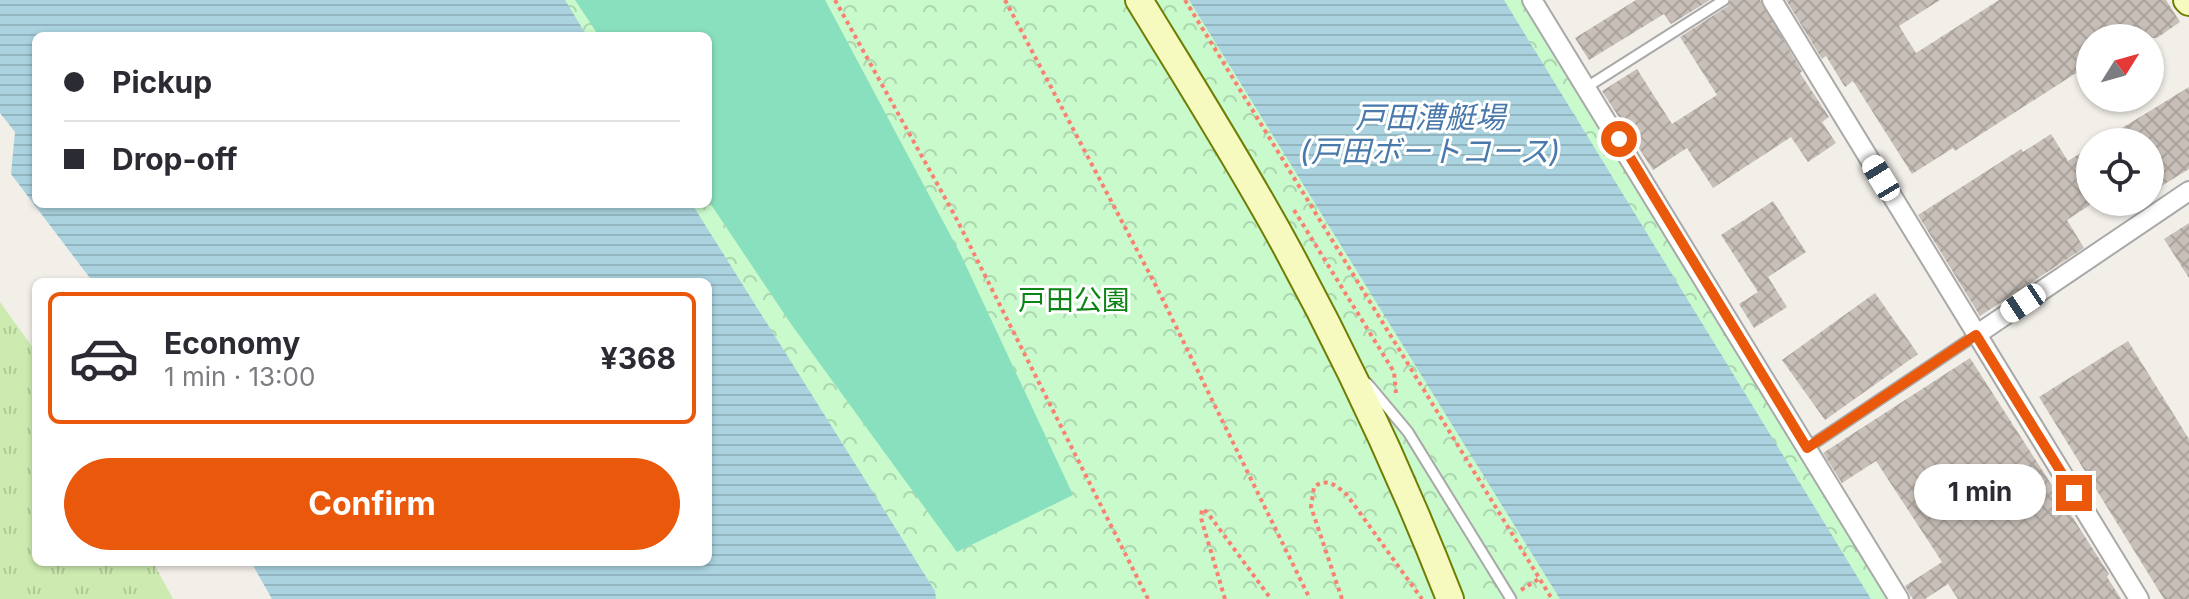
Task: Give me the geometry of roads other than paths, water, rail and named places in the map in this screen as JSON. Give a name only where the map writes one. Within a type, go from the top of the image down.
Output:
[{"type":"street","points":[[1139,0],[1276,228],[1340,350],[1388,451],[1450,599]]},
{"type":"street","points":[[1532,0],[1899,599]]},
{"type":"street","points":[[1772,0],[2139,599]]},
{"type":"street","points":[[1976,335],[2189,191]]},
{"type":"lane","points":[[1587,87],[1724,0]]},
{"type":"lane","points":[[1807,448],[1976,335]]},
{"type":"lane","points":[[1340,350],[1408,432],[1514,596]]},
{"type":"water","points":[[0,0],[565,0],[585,32],[32,32],[32,202],[11,174],[15,132],[0,113]]},
{"type":"water","name":"戸田漕艇場 (戸田ボートコース)","points":[[1189,0],[1504,0],[1871,599],[1560,599]]},
{"type":"water","points":[[37,208],[695,208],[935,591],[936,599],[272,599],[253,566],[712,566],[712,278],[90,278]]},
{"type":"park label","name":"戸田公園","points":[[1074,300]]}]
